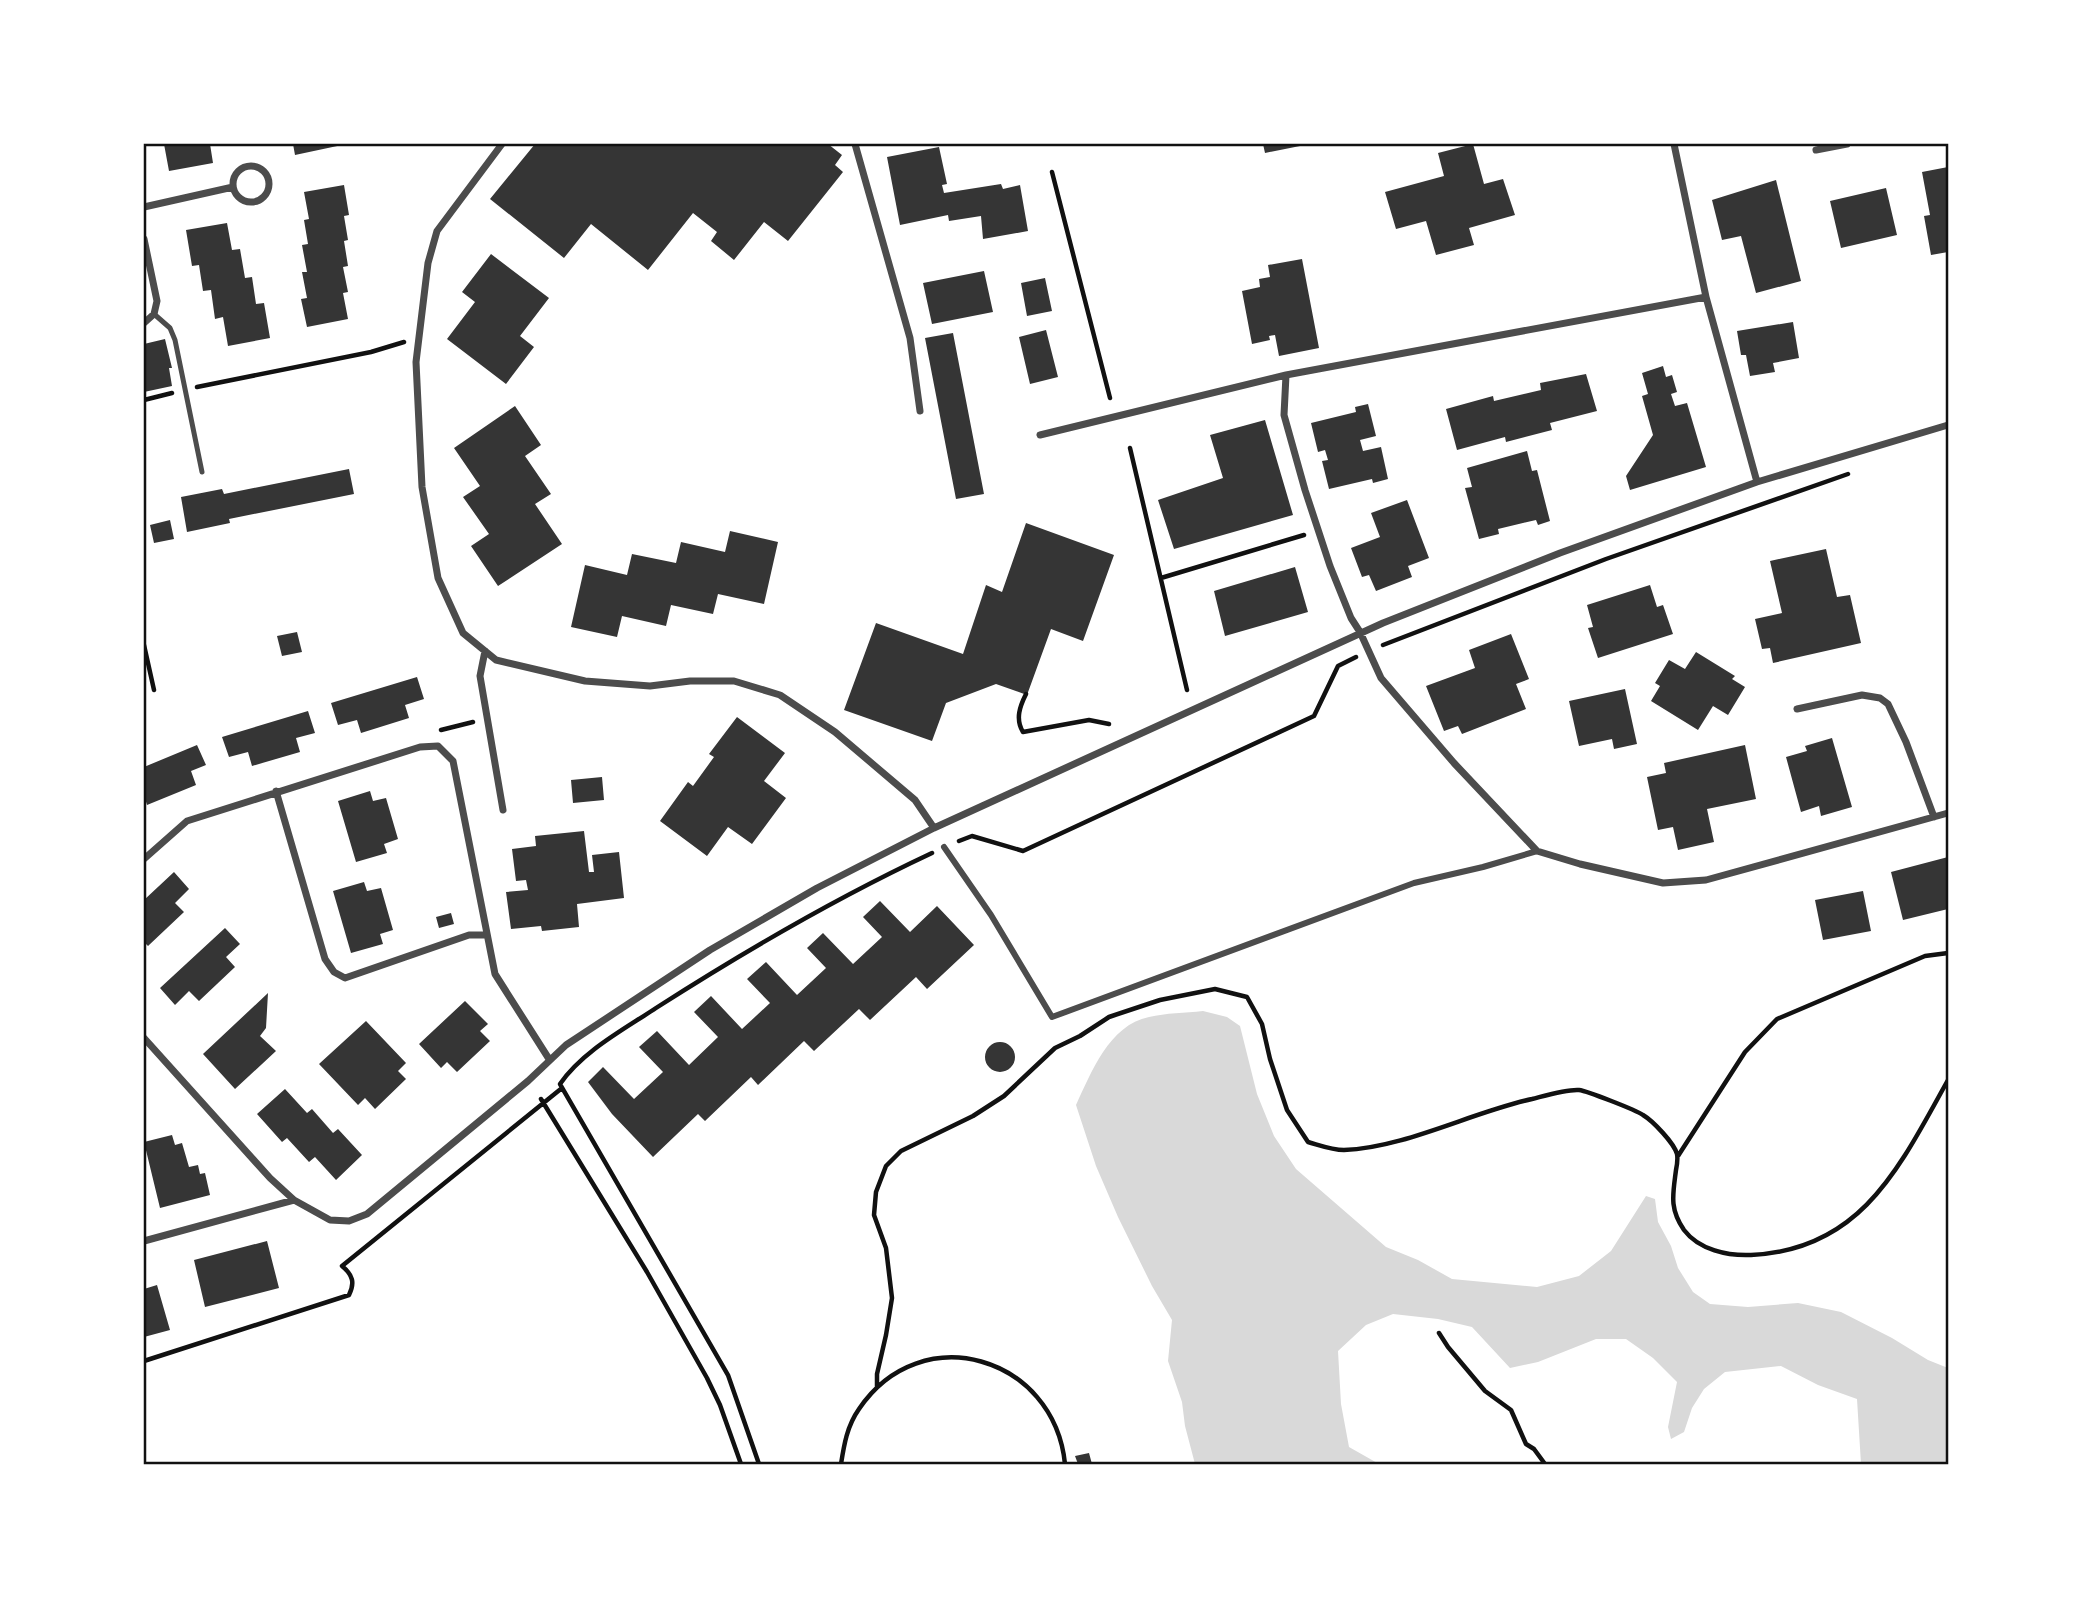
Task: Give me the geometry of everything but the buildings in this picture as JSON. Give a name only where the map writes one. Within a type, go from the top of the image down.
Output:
[{"type":"street","points":[[502,144],[437,231],[428,263],[416,362],[422,487],[438,578],[463,633],[496,660],[585,681],[650,686],[690,681],[734,681],[780,695],[835,732],[915,800],[934,828]]},
{"type":"street","points":[[855,144],[910,338],[920,411]]},
{"type":"street","points":[[1674,144],[1706,297],[1757,482]]},
{"type":"street","points":[[1816,150],[1847,144]]},
{"type":"street","points":[[256,167],[268,180],[269,186],[265,196],[255,202],[243,201],[233,187],[235,176],[244,168],[256,167]]},
{"type":"street","points":[[144,207],[233,187]]},
{"type":"street","points":[[144,239],[156,295],[154,314],[144,323]]},
{"type":"street","points":[[1040,435],[1286,375],[1706,297]]},
{"type":"street","points":[[1286,375],[1283,415],[1319,530],[1351,618],[1381,678],[1537,851],[1663,883],[1695,881],[1948,813]]},
{"type":"street","points":[[144,1038],[260,1167],[295,1200],[330,1220],[342,1222],[362,1217],[586,1031],[710,950],[828,882],[934,828],[1360,632],[1560,553],[1757,482],[1948,425]]},
{"type":"street","points":[[485,650],[480,676],[503,810]]},
{"type":"street","points":[[1797,709],[1862,695],[1880,698],[1888,704],[1906,742],[1934,817]]},
{"type":"street","points":[[144,859],[187,821],[420,747],[438,746],[453,761],[495,974],[549,1059]]},
{"type":"street","points":[[276,791],[325,959],[334,972],[345,978],[469,935],[487,935]]},
{"type":"street","points":[[944,847],[1052,1017],[1414,883],[1537,851]]},
{"type":"street","points":[[144,1241],[295,1200]]},
{"type":"lane","points":[[154,314],[163,320],[172,333],[202,471]]},
{"type":"path","points":[[1052,172],[1110,398]]},
{"type":"path","points":[[144,400],[371,352],[419,338]]},
{"type":"path","points":[[1130,448],[1186,690]]},
{"type":"path","points":[[1391,641],[1606,559],[1850,474]]},
{"type":"path","points":[[1161,578],[1319,530]]},
{"type":"path","points":[[144,645],[154,690]]},
{"type":"path","points":[[759,1465],[728,1375],[560,1084],[579,1061],[715,971],[876,880],[972,836],[1023,851],[1314,716],[1338,666],[1346,662]]},
{"type":"path","points":[[1026,694],[1018,715],[1023,732],[1089,720],[1109,724]]},
{"type":"path","points":[[436,732],[488,718]]},
{"type":"path","points":[[1948,953],[1925,956],[1777,1019],[1745,1052],[1678,1156],[1671,1203],[1685,1231],[1706,1248],[1736,1256],[1766,1255],[1794,1248],[1837,1231],[1868,1205],[1906,1154],[1948,1080]]},
{"type":"path","points":[[877,1387],[877,1374],[892,1298],[886,1248],[874,1215],[876,1192],[886,1166],[901,1151],[973,1116],[1004,1096],[1055,1048],[1109,1017],[1160,1000],[1215,989],[1247,996],[1262,1024],[1287,1110],[1308,1142],[1340,1150],[1363,1148],[1422,1133],[1501,1106],[1579,1090],[1643,1114],[1671,1142],[1678,1156]]},
{"type":"path","points":[[144,1361],[349,1295],[353,1286],[351,1273],[342,1266],[543,1100],[562,1088]]},
{"type":"path","points":[[543,1100],[707,1378],[720,1405],[741,1465]]},
{"type":"path","points":[[1439,1333],[1448,1348],[1485,1391],[1511,1410],[1526,1444],[1534,1449],[1545,1465]]},
{"type":"path","points":[[841,1465],[845,1437],[858,1410],[877,1387],[901,1370],[928,1360],[957,1357],[986,1362],[1013,1375],[1035,1394],[1052,1417],[1063,1445],[1065,1465]]},
{"type":"shaded area","points":[[1203,1011],[1227,1017],[1240,1026],[1257,1094],[1274,1136],[1296,1169],[1386,1247],[1418,1260],[1452,1279],[1537,1287],[1579,1276],[1611,1251],[1646,1196],[1655,1199],[1658,1222],[1671,1246],[1678,1268],[1693,1292],[1710,1304],[1748,1307],[1798,1303],[1841,1312],[1928,1360],[1948,1368],[1948,1464],[1861,1464],[1857,1399],[1818,1385],[1781,1366],[1725,1372],[1704,1389],[1692,1408],[1684,1432],[1671,1439],[1668,1427],[1677,1382],[1653,1358],[1626,1339],[1596,1339],[1538,1362],[1510,1368],[1472,1327],[1438,1319],[1393,1314],[1366,1325],[1338,1351],[1341,1404],[1349,1447],[1379,1464],[1195,1464],[1182,1402],[1168,1361],[1172,1320],[1118,1217],[1096,1166],[1076,1105],[1103,1052],[1123,1030],[1149,1017]]}]
